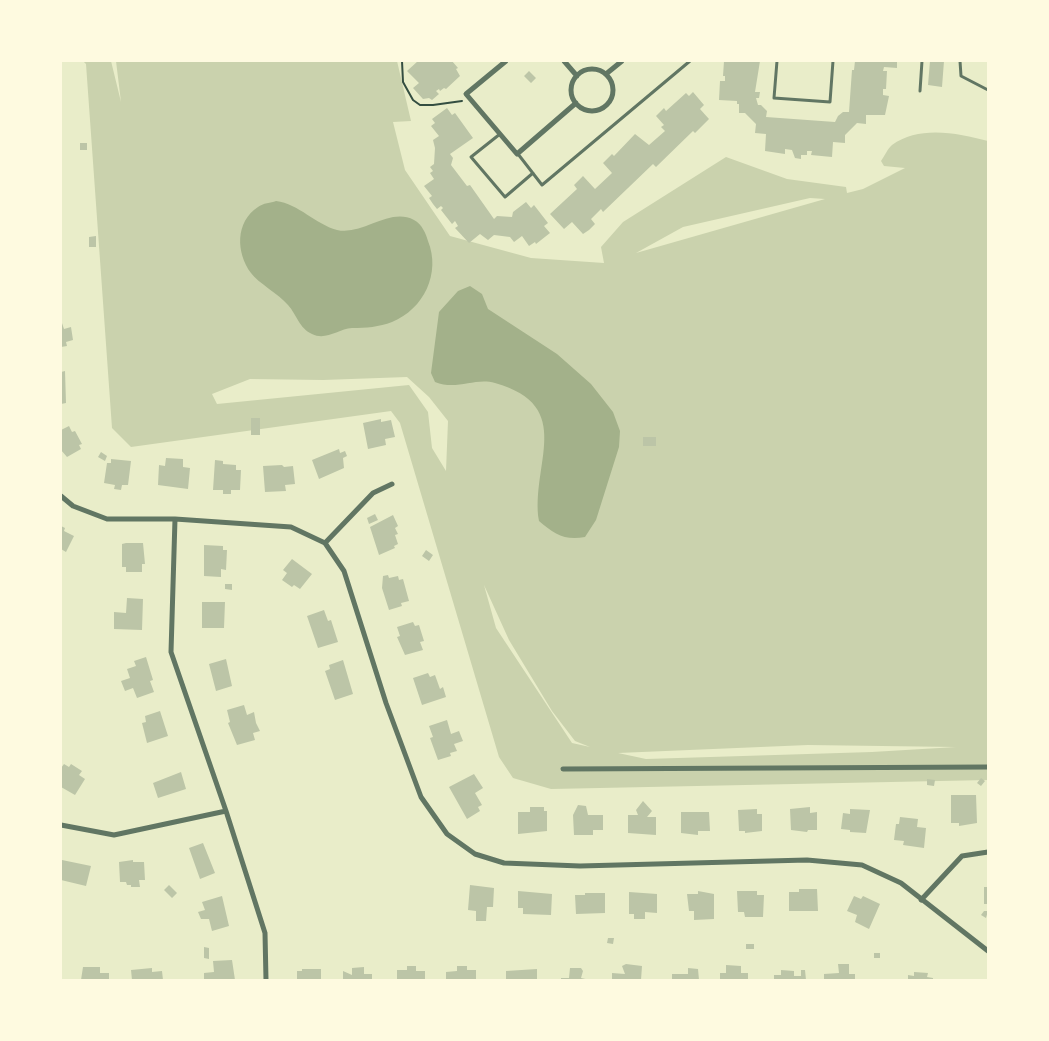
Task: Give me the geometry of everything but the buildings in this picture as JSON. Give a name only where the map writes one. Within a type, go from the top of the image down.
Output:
[{"type":"street","points":[[506,61],[466,94],[517,154],[576,103]]},
{"type":"street","points":[[564,61],[577,76]]},
{"type":"street","points":[[606,74],[622,61]]},
{"type":"street","points":[[594,69],[606,74],[613,86],[613,93],[606,105],[594,111],[581,108],[573,98],[572,86],[577,76],[582,72],[594,69]]},
{"type":"street","points":[[325,543],[372,493],[392,484]]},
{"type":"street","points":[[61,496],[74,506],[107,519],[175,519],[291,527],[325,543],[344,571],[386,703],[421,797],[447,834],[474,854],[504,863],[580,866],[807,860],[862,865],[902,883],[921,900],[988,951]]},
{"type":"street","points":[[175,519],[172,652],[265,934],[266,980]]},
{"type":"street","points":[[563,769],[988,767]]},
{"type":"street","points":[[61,825],[114,835],[226,811]]},
{"type":"street","points":[[921,900],[962,856],[988,852]]},
{"type":"lane","points":[[517,154],[542,185],[690,61]]},
{"type":"lane","points":[[777,61],[774,98],[830,102],[833,61]]},
{"type":"lane","points":[[920,91],[922,61]]},
{"type":"lane","points":[[960,61],[961,76],[988,90]]},
{"type":"lane","points":[[500,134],[471,157],[505,197],[533,173]]},
{"type":"path","points":[[402,61],[403,82],[413,100],[420,105],[460,102],[468,97]]},
{"type":"shaded area","points":[[83,61],[111,61],[121,102],[116,61],[397,61],[411,121],[393,122],[405,170],[450,236],[531,258],[604,263],[601,247],[623,222],[726,157],[787,179],[846,187],[847,193],[863,189],[905,168],[884,166],[881,161],[892,145],[903,139],[914,135],[939,132],[964,135],[988,141],[988,780],[551,789],[513,778],[499,757],[400,423],[391,411],[131,447],[112,428],[86,64]],"holes":[[[810,198],[825,199],[636,253],[683,227]],[[407,377],[429,397],[448,421],[446,471],[432,448],[428,412],[409,385],[217,404],[212,394],[250,379],[323,380]],[[484,585],[509,640],[552,711],[575,741],[590,747],[572,743],[496,628]],[[808,745],[956,747],[872,752],[646,759],[618,753]]]},
{"type":"shaded area","points":[[276,201],[292,206],[337,230],[347,231],[356,229],[395,217],[405,217],[417,222],[427,238],[432,265],[431,277],[421,299],[403,316],[387,324],[352,328],[322,336],[312,334],[301,325],[284,301],[254,277],[246,265],[243,256],[240,238],[245,221],[250,213],[260,206]]},
{"type":"shaded area","points":[[470,286],[482,294],[488,309],[557,354],[591,384],[613,412],[620,431],[619,447],[596,520],[585,537],[571,538],[560,535],[539,521],[538,500],[544,440],[543,422],[535,406],[520,393],[495,383],[480,382],[451,385],[435,382],[431,373],[439,312],[458,291]]}]
